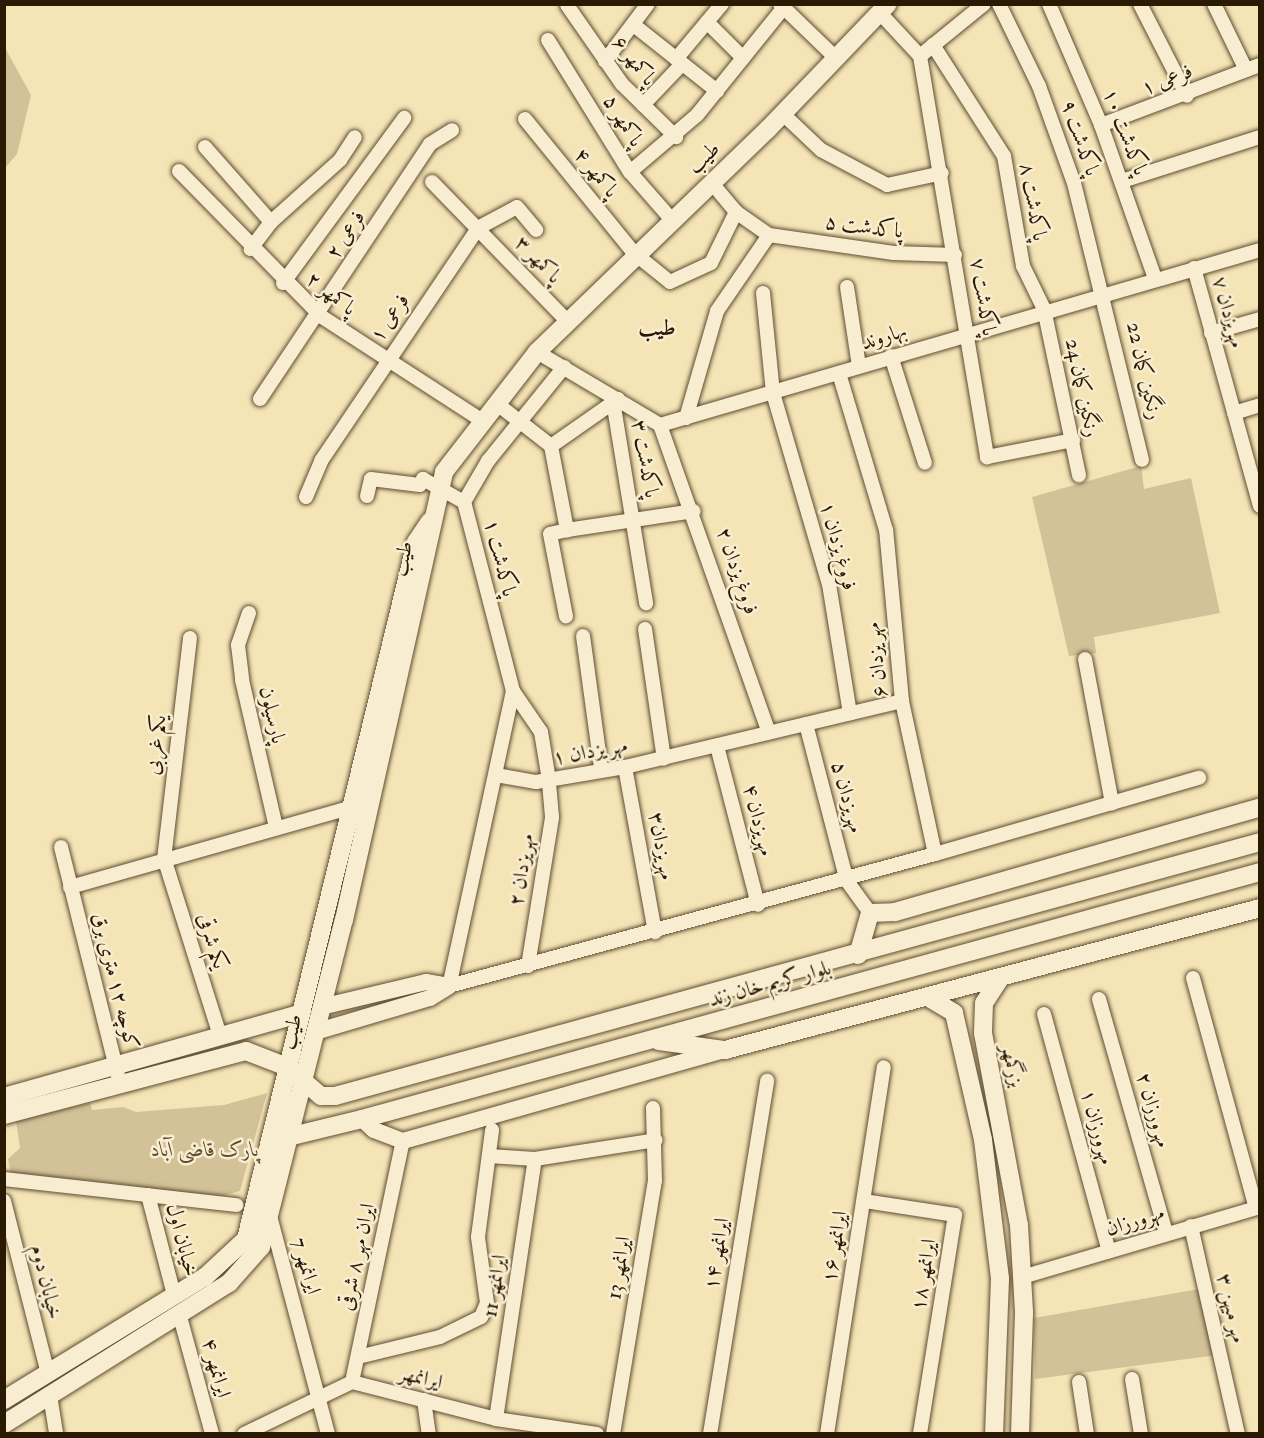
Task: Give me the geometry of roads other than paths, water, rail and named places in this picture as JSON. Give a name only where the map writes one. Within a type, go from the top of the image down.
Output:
[{"type":"main road","name":"طیب","points":[[4,1424],[50,1395],[177,1304],[232,1257],[246,1239],[299,1014],[361,808],[430,545],[431,519],[439,485],[496,403],[537,352],[634,253],[783,114],[884,9]]},
{"type":"main road","points":[[858,955],[870,913],[895,912],[1260,807]]},
{"type":"main road","name":"طیب","points":[[4,1400],[177,1304],[229,1283],[261,1247],[292,1136],[321,1007],[361,808]]},
{"type":"main road","name":"بلوار کریم خان زند","points":[[118,1075],[246,1051],[286,1067],[321,1096],[340,1095],[858,955],[1260,842]]},
{"type":"main road","name":"بلوار کریم خان زند","points":[[292,1136],[1260,872]]},
{"type":"main road","points":[[649,1039],[725,1050],[931,999],[1260,908]]},
{"type":"main road","name":"بزرگمهر","points":[[999,980],[984,1003],[983,1033],[1004,1144],[1022,1277],[1020,1434]]},
{"type":"main road","points":[[931,999],[954,1013],[984,1149],[1000,1279],[994,1434]]},
{"type":"main road","points":[[4,1115],[220,1036],[299,1014]]},
{"type":"main road","points":[[4,1097],[118,1075]]},
{"type":"main road","points":[[340,1095],[335,1105],[354,1120]]},
{"type":"main road","points":[[272,1131],[292,1136]]},
{"type":"main road","points":[[984,1149],[1004,1144]]},
{"type":"street","points":[[605,61],[635,26],[648,4]]},
{"type":"street","points":[[643,105],[722,4]]},
{"type":"street","points":[[884,9],[920,57],[984,4]]},
{"type":"street","name":"پاکدشت ۹","points":[[999,4],[1039,86],[1105,291]]},
{"type":"street","name":"پاکدشت ۱۰","points":[[1048,4],[1101,125],[1155,278]]},
{"type":"street","points":[[1140,4],[1187,96]]},
{"type":"street","points":[[1214,4],[1246,70]]},
{"type":"street","name":"پاکمهر ۶","points":[[567,5],[605,61],[643,105],[676,137]]},
{"type":"street","points":[[630,172],[676,137],[744,58],[782,6],[836,58]]},
{"type":"street","points":[[707,22],[744,58]]},
{"type":"street","points":[[635,26],[717,91]]},
{"type":"street","name":"پاکمهر ۵","points":[[548,40],[630,172],[671,219]]},
{"type":"street","name":"پاکدشت ۸","points":[[933,45],[1004,156],[1023,266],[1044,309]]},
{"type":"street","name":"پاکدشت ۷","points":[[920,57],[942,173],[987,457],[1073,440]]},
{"type":"street","name":"فرعی ۱","points":[[1101,125],[1187,96],[1260,65]]},
{"type":"street","points":[[783,114],[821,150],[887,185],[942,173]]},
{"type":"street","points":[[283,283],[404,118]]},
{"type":"street","name":"پاکمهر ۴","points":[[525,119],[634,253],[670,282],[711,263],[736,212]]},
{"type":"street","name":"فرعی ۲","points":[[260,399],[319,315],[430,144],[452,130]]},
{"type":"street","points":[[252,249],[271,222],[340,160],[355,137]]},
{"type":"street","points":[[1122,181],[1260,137]]},
{"type":"street","points":[[205,147],[271,222]]},
{"type":"street","name":"پاکمهر ۲","points":[[179,171],[283,283],[319,315],[483,421]]},
{"type":"street","name":"پاکمهر ۳","points":[[432,182],[567,321]]},
{"type":"street","points":[[686,418],[717,311],[769,235],[736,212],[711,182]]},
{"type":"street","name":"فرعی ۱","points":[[306,497],[321,461],[478,228],[517,207],[536,230]]},
{"type":"street","name":"پاکدشت ۵","points":[[769,235],[894,253],[955,255]]},
{"type":"street","name":"بهاروند","points":[[660,425],[773,393],[1105,291],[1260,250]]},
{"type":"street","name":"مهریزدان ۷","points":[[1194,268],[1260,506]]},
{"type":"street","points":[[846,287],[860,366]]},
{"type":"street","name":"رنگین کمان 22","points":[[1105,291],[1142,460]]},
{"type":"street","name":"فروغ یزدان ۱","points":[[763,293],[773,393],[829,584],[850,713]]},
{"type":"street","name":"رنگین کمان 24","points":[[1044,309],[1079,475]]},
{"type":"street","points":[[1211,333],[1260,319]]},
{"type":"street","points":[[537,352],[616,402],[660,425]]},
{"type":"street","points":[[891,356],[925,463]]},
{"type":"street","name":"پاکدشت ۱","points":[[549,780],[541,732],[513,692],[464,502],[520,422],[564,368]]},
{"type":"street","name":"مهر یزدان ۶","points":[[839,373],[886,530],[902,700],[935,854]]},
{"type":"street","points":[[551,446],[616,402]]},
{"type":"street","name":"پاکدشت ۳","points":[[616,402],[646,603]]},
{"type":"street","points":[[496,403],[551,446],[567,530]]},
{"type":"street","points":[[1234,413],[1260,405]]},
{"type":"street","name":"فروغ یزدان ۲","points":[[660,425],[694,511],[768,732]]},
{"type":"street","points":[[367,496],[371,480],[420,485],[423,479],[439,485],[464,502]]},
{"type":"street","points":[[566,616],[549,534],[694,511]]},
{"type":"street","name":"پارسیلون","points":[[249,613],[238,645],[242,680],[276,827]]},
{"type":"street","points":[[645,629],[664,759]]},
{"type":"street","points":[[583,636],[601,768]]},
{"type":"street","name":"یکم غربی","points":[[164,858],[190,638]]},
{"type":"street","points":[[1085,659],[1112,803]]},
{"type":"street","points":[[449,986],[513,692]]},
{"type":"street","name":"مهر یزدان ۱","points":[[496,775],[549,780],[601,768],[625,767],[902,700]]},
{"type":"street","name":"مهریزدان ۵","points":[[806,724],[847,881]]},
{"type":"street","name":"مهریزدان ۴","points":[[717,746],[758,905]]},
{"type":"street","name":"مهریزدان۳","points":[[625,767],[655,932]]},
{"type":"street","points":[[315,1032],[430,998],[449,986],[847,881],[1199,778]]},
{"type":"street","name":"مهریزدان ۲","points":[[528,966],[552,817],[549,780]]},
{"type":"street","points":[[70,887],[276,827],[361,808]]},
{"type":"street","name":"کوچه ۱۲ متری برق","points":[[61,847],[118,1075]]},
{"type":"street","name":"یکم شرقی","points":[[164,858],[220,1036]]},
{"type":"street","points":[[847,881],[870,913]]},
{"type":"street","points":[[1193,978],[1258,1207]]},
{"type":"street","points":[[321,1007],[426,982],[449,986]]},
{"type":"street","name":"مهرورزان ۲","points":[[1099,999],[1166,1233]]},
{"type":"street","points":[[340,1002],[335,1009],[342,1023]]},
{"type":"street","name":"مهرورزان ۱","points":[[1044,1014],[1109,1251]]},
{"type":"street","points":[[354,1120],[403,1141],[493,1122],[725,1050]]},
{"type":"street","name":"ایرانمهر ۱۶","points":[[827,1434],[884,1067]]},
{"type":"street","name":"ایرانمهر ۱۴","points":[[710,1434],[767,1081]]},
{"type":"street","name":"ایرانمهر 13","points":[[613,1434],[655,1181],[656,1140],[652,1108]]},
{"type":"street","points":[[358,1358],[440,1337],[481,1317],[487,1303],[478,1237],[493,1122]]},
{"type":"street","points":[[489,1156],[535,1159],[656,1140]]},
{"type":"street","name":"ایران مهر ٨ شرقی","points":[[352,1382],[403,1141]]},
{"type":"street","name":"ایرانمهر 11","points":[[496,1419],[535,1159]]},
{"type":"street","points":[[4,1179],[237,1205]]},
{"type":"street","name":"خیابان اول","points":[[148,1195],[177,1304]]},
{"type":"street","name":"خیابان دوم","points":[[4,1201],[48,1374]]},
{"type":"street","name":"ایرانمهر ۱۸","points":[[864,1201],[955,1215],[920,1434]]},
{"type":"street","name":"مهرورزان","points":[[1022,1277],[1258,1207]]},
{"type":"street","name":"ایرانمهر 7","points":[[270,1216],[321,1396],[328,1434]]},
{"type":"street","name":"مهر میهن ۳","points":[[1191,1226],[1238,1434]]},
{"type":"street","name":"ایرانمهر ۴","points":[[177,1304],[212,1434]]},
{"type":"street","points":[[1132,1379],[1141,1434]]},
{"type":"street","points":[[244,1434],[352,1382]]},
{"type":"street","name":"ایرانمهر","points":[[352,1382],[527,1428],[597,1434]]},
{"type":"street","points":[[1078,1382],[1087,1434]]},
{"type":"street","points":[[50,1395],[56,1434]]},
{"type":"street","points":[[424,1400],[429,1434]]},
{"type":"district","name":"طیب","points":[[657,329]]},
{"type":"park label","name":"پارک قاضی آباد","points":[[205,1150]]}]
